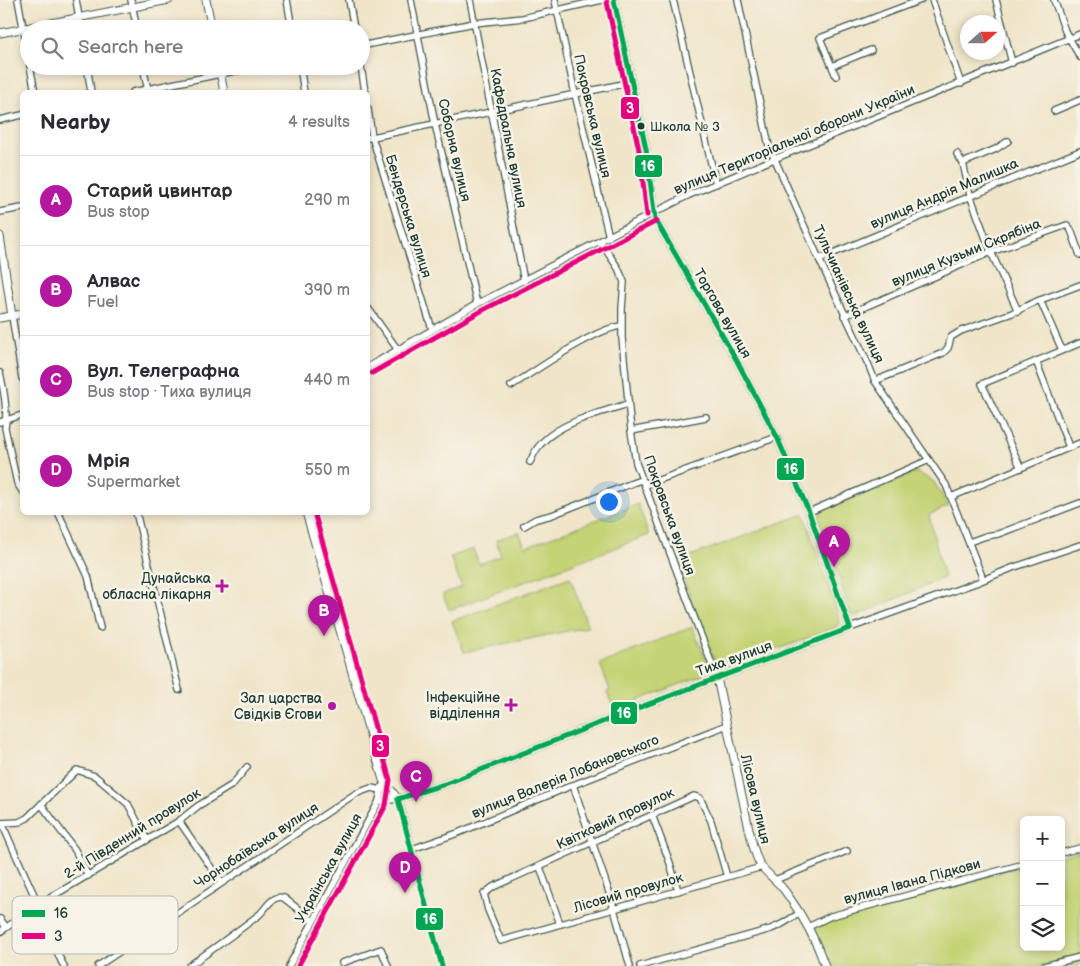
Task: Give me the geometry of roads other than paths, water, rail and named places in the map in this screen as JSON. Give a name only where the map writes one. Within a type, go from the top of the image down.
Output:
[{"type":"main road","points":[[69,20],[132,4],[169,0]]},
{"type":"main road","points":[[206,0],[210,20]]},
{"type":"main road","name":"Торгова вулиця","points":[[614,0],[646,149],[654,214],[660,228],[737,361],[777,437],[809,512],[850,628]]},
{"type":"main road","points":[[0,33],[20,30]]},
{"type":"main road","points":[[221,75],[224,90]]},
{"type":"main road","points":[[0,236],[12,316]]},
{"type":"main road","points":[[0,318],[20,314]]},
{"type":"main road","points":[[307,515],[383,780],[398,799]]},
{"type":"main road","name":"Тиха вулиця","points":[[398,799],[407,798],[445,784],[850,628]]},
{"type":"main road","name":"Лісова вулиця","points":[[718,678],[751,840],[757,859],[787,894],[800,913],[825,966]]},
{"type":"street","points":[[18,0],[21,20]]},
{"type":"street","points":[[76,0],[79,18]]},
{"type":"street","points":[[287,0],[290,20]]},
{"type":"street","points":[[349,0],[352,20]]},
{"type":"street","name":"Соборна вулиця","points":[[411,0],[435,124],[477,304]]},
{"type":"street","name":"Кафедральна вулиця","points":[[470,0],[524,280]]},
{"type":"street","name":"Покровська вулиця","points":[[554,0],[609,237]]},
{"type":"street","points":[[370,44],[474,23],[523,18],[602,0]]},
{"type":"street","points":[[674,0],[716,184]]},
{"type":"street","name":"Тульчианівська вулиця","points":[[738,0],[769,146],[774,159],[844,316],[870,366],[875,381],[943,480],[983,580]]},
{"type":"street","points":[[836,76],[820,38],[921,0]]},
{"type":"street","points":[[932,0],[961,84]]},
{"type":"street","points":[[996,0],[1012,63]]},
{"type":"street","points":[[1054,0],[1065,31],[1080,57]]},
{"type":"street","points":[[132,4],[135,20]]},
{"type":"street","name":"вулиця Територіальної оборони України","points":[[370,367],[477,304],[679,200],[774,159],[1080,34]]},
{"type":"street","points":[[832,66],[871,50]]},
{"type":"street","points":[[32,75],[35,90]]},
{"type":"street","points":[[88,75],[91,90]]},
{"type":"street","points":[[145,75],[148,90]]},
{"type":"street","points":[[152,90],[217,75]]},
{"type":"street","points":[[301,75],[304,90]]},
{"type":"street","points":[[362,75],[365,90]]},
{"type":"street","points":[[370,137],[632,82]]},
{"type":"street","points":[[1054,111],[1080,100]]},
{"type":"street","points":[[0,120],[20,115]]},
{"type":"street","name":"Бендерська вулиця","points":[[370,137],[432,329]]},
{"type":"street","points":[[963,163],[996,149],[1008,141]]},
{"type":"street","name":"вулиця Андрія Малишка","points":[[818,259],[1080,151]]},
{"type":"street","points":[[957,154],[963,163],[970,195],[991,252],[1018,311]]},
{"type":"street","points":[[0,212],[20,208]]},
{"type":"street","name":"вулиця Кузьми Скрябіна","points":[[844,316],[991,252],[1066,225],[1071,230],[1080,255]]},
{"type":"street","name":"Покровська вулиця","points":[[600,242],[624,279],[621,326],[628,404],[636,463],[718,678]]},
{"type":"street","points":[[875,381],[943,353],[948,348],[951,337],[961,331],[1018,311],[1040,300],[1080,285]]},
{"type":"street","points":[[1040,300],[1062,350]]},
{"type":"street","points":[[370,311],[398,350]]},
{"type":"street","points":[[12,316],[20,366]]},
{"type":"street","points":[[511,386],[584,341],[611,328],[621,326]]},
{"type":"street","points":[[1021,468],[982,384],[1080,343]]},
{"type":"street","points":[[1036,361],[1069,447]]},
{"type":"street","points":[[0,373],[3,386],[3,421],[17,483],[20,488]]},
{"type":"street","points":[[530,462],[538,447],[551,435],[580,420],[628,404]]},
{"type":"street","points":[[3,421],[20,416]]},
{"type":"street","points":[[631,431],[706,417]]},
{"type":"street","points":[[524,526],[536,519],[552,515],[642,480],[648,484],[777,437]]},
{"type":"street","points":[[951,497],[1080,443]]},
{"type":"street","points":[[809,512],[929,460]]},
{"type":"street","points":[[968,542],[998,534],[1080,503]]},
{"type":"street","points":[[59,515],[88,576],[100,628]]},
{"type":"street","points":[[137,515],[179,690]]},
{"type":"street","name":"Тиха вулиця","points":[[850,628],[1080,545]]},
{"type":"street","name":"вулиця Валерія Лобановського","points":[[412,849],[458,833],[727,725]]},
{"type":"street","name":"2-й Південний провулок","points":[[55,896],[180,821],[198,806],[232,785],[248,766]]},
{"type":"street","points":[[34,896],[1,823],[19,822],[27,818],[77,770],[95,776],[128,804],[147,840]]},
{"type":"street","name":"Українська вулиця","points":[[289,966],[379,801],[383,780]]},
{"type":"street","points":[[574,785],[630,966]]},
{"type":"street","name":"Чорнобаївська вулиця","points":[[178,911],[355,794],[371,788],[382,790]]},
{"type":"street","name":"Квітковий провулок","points":[[501,941],[488,910],[484,894],[493,887],[691,796],[700,798],[708,812],[727,878]]},
{"type":"street","points":[[379,801],[398,799],[442,966]]},
{"type":"street","points":[[41,804],[74,850],[88,876]]},
{"type":"street","points":[[652,815],[678,891]]},
{"type":"street","points":[[180,821],[221,882]]},
{"type":"street","points":[[1065,852],[1080,848]]},
{"type":"street","points":[[775,880],[847,851]]},
{"type":"street","name":"вулиця Івана Підкови","points":[[808,927],[831,916],[1020,865]]},
{"type":"street","points":[[540,866],[560,924]]},
{"type":"street","name":"Лісовий провулок","points":[[501,941],[762,867]]},
{"type":"street","points":[[189,966],[234,934],[280,896],[313,921]]},
{"type":"street","points":[[640,966],[774,927],[800,913]]},
{"type":"street","points":[[0,919],[6,926]]},
{"type":"street","name":"2-й Південний провулок","points":[[0,932],[12,922]]},
{"type":"street","points":[[342,962],[381,949],[388,966]]},
{"type":"street","points":[[57,954],[64,966]]},
{"type":"street","name":"Чорнобаївська вулиця","points":[[98,966],[116,954]]},
{"type":"street","points":[[1044,966],[1080,957]]},
{"type":"place","name":"Школа № 3","points":[[641,126]]},
{"type":"place","name":"Старий цвинтар","points":[[834,567]]},
{"type":"place","name":"Дунайська обласна лікарня","points":[[222,586]]},
{"type":"place","name":"Алвас","points":[[324,636]]},
{"type":"place","name":"Інфекційне відділення","points":[[511,705]]},
{"type":"place","name":"Зал царства Свідків Єгови","points":[[332,706]]},
{"type":"place","name":"Вул. Телеграфна","points":[[416,802]]},
{"type":"place","name":"Мрія","points":[[405,893]]}]
